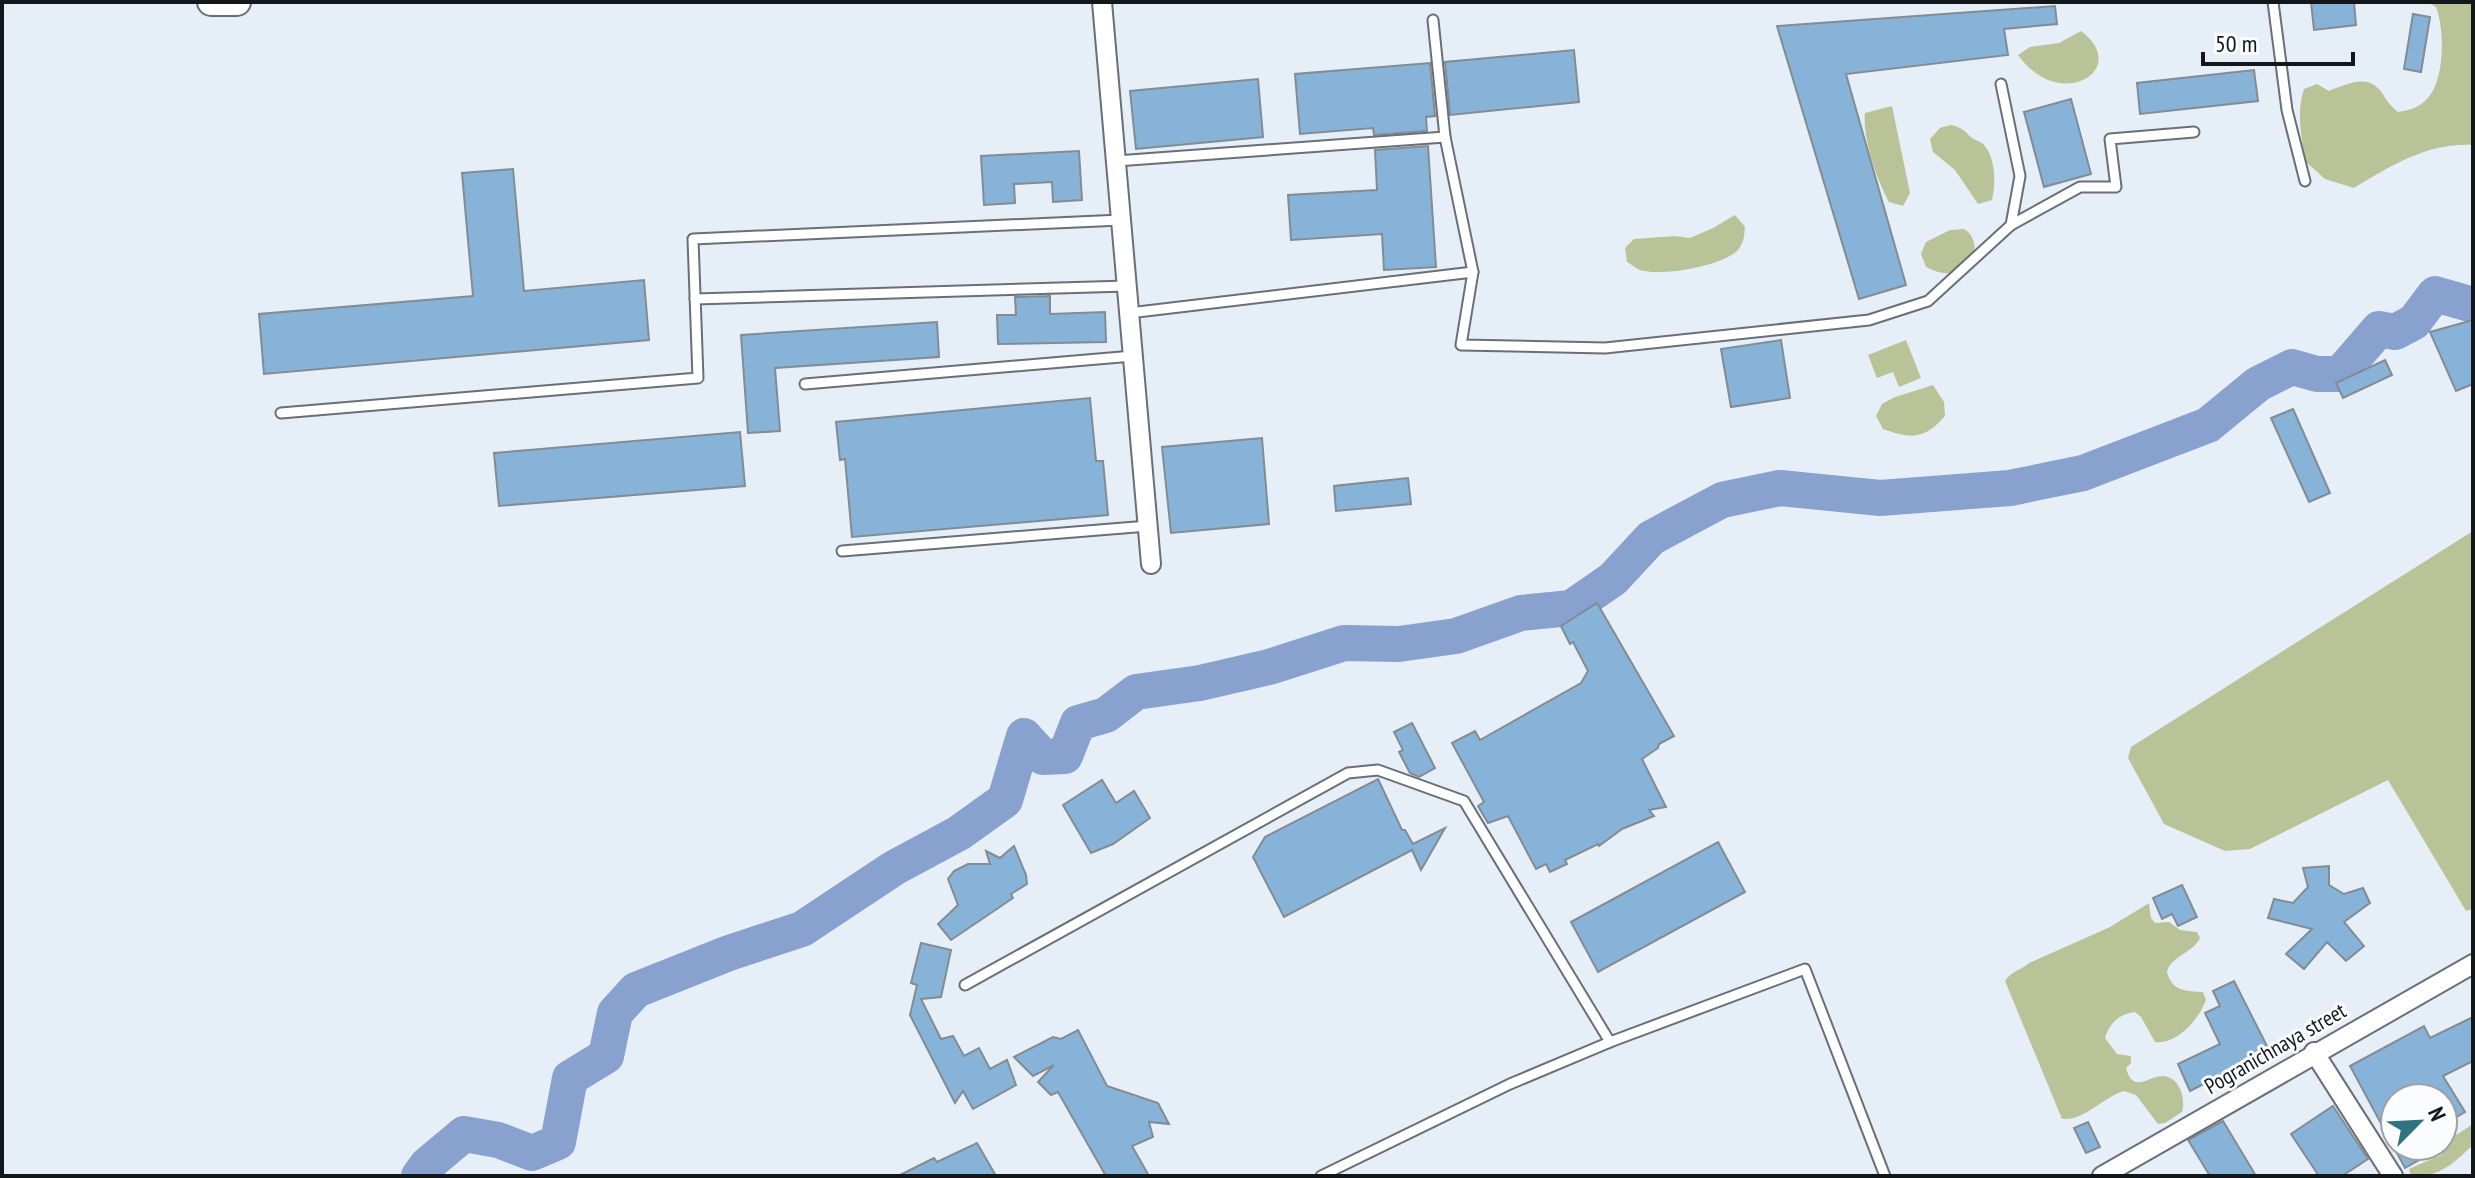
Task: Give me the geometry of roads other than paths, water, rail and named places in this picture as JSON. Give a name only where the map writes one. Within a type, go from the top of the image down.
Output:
[{"type":"main road","points":[[211,2],[237,2]]},
{"type":"street","points":[[1102,2],[1151,564]]},
{"type":"street","name":"Pogranichnaya street","points":[[2102,1176],[2314,1052],[2473,964]]},
{"type":"street","points":[[2314,1052],[2393,1176]]},
{"type":"lane","points":[[2273,2],[2287,110],[2305,181]]},
{"type":"lane","points":[[1433,20],[1445,137],[1473,272],[1461,345],[1605,348],[1869,320],[1928,301],[2011,225],[2080,187],[2116,187],[2110,139],[2194,132]]},
{"type":"lane","points":[[2001,84],[2020,176],[2011,225]]},
{"type":"lane","points":[[1116,161],[1445,137]]},
{"type":"lane","points":[[281,413],[698,378],[693,239],[1121,220]]},
{"type":"lane","points":[[1129,313],[1473,272]]},
{"type":"lane","points":[[695,299],[1127,286]]},
{"type":"lane","points":[[805,384],[1133,356]]},
{"type":"lane","points":[[842,551],[1148,526]]},
{"type":"lane","points":[[965,985],[1348,773],[1378,770],[1464,801],[1610,1042]]},
{"type":"lane","points":[[1321,1176],[1510,1084],[1610,1042],[1805,969],[1885,1176]]},
{"type":"waterway","points":[[419,1176],[427,1165],[464,1134],[498,1140],[532,1153],[558,1142],[570,1078],[606,1056],[615,1013],[636,990],[729,953],[802,929],[894,868],[959,833],[1005,800],[1024,736],[1043,757],[1065,756],[1078,723],[1106,715],[1136,692],[1200,683],[1269,667],[1344,643],[1399,644],[1456,636],[1521,613],[1571,608],[1613,579],[1651,538],[1722,500],[1780,488],[1880,498],[2010,488],[2083,473],[2208,425],[2258,384],[2292,367],[2317,374],[2340,374],[2379,329],[2395,332],[2414,322],[2435,294],[2473,305]]}]
